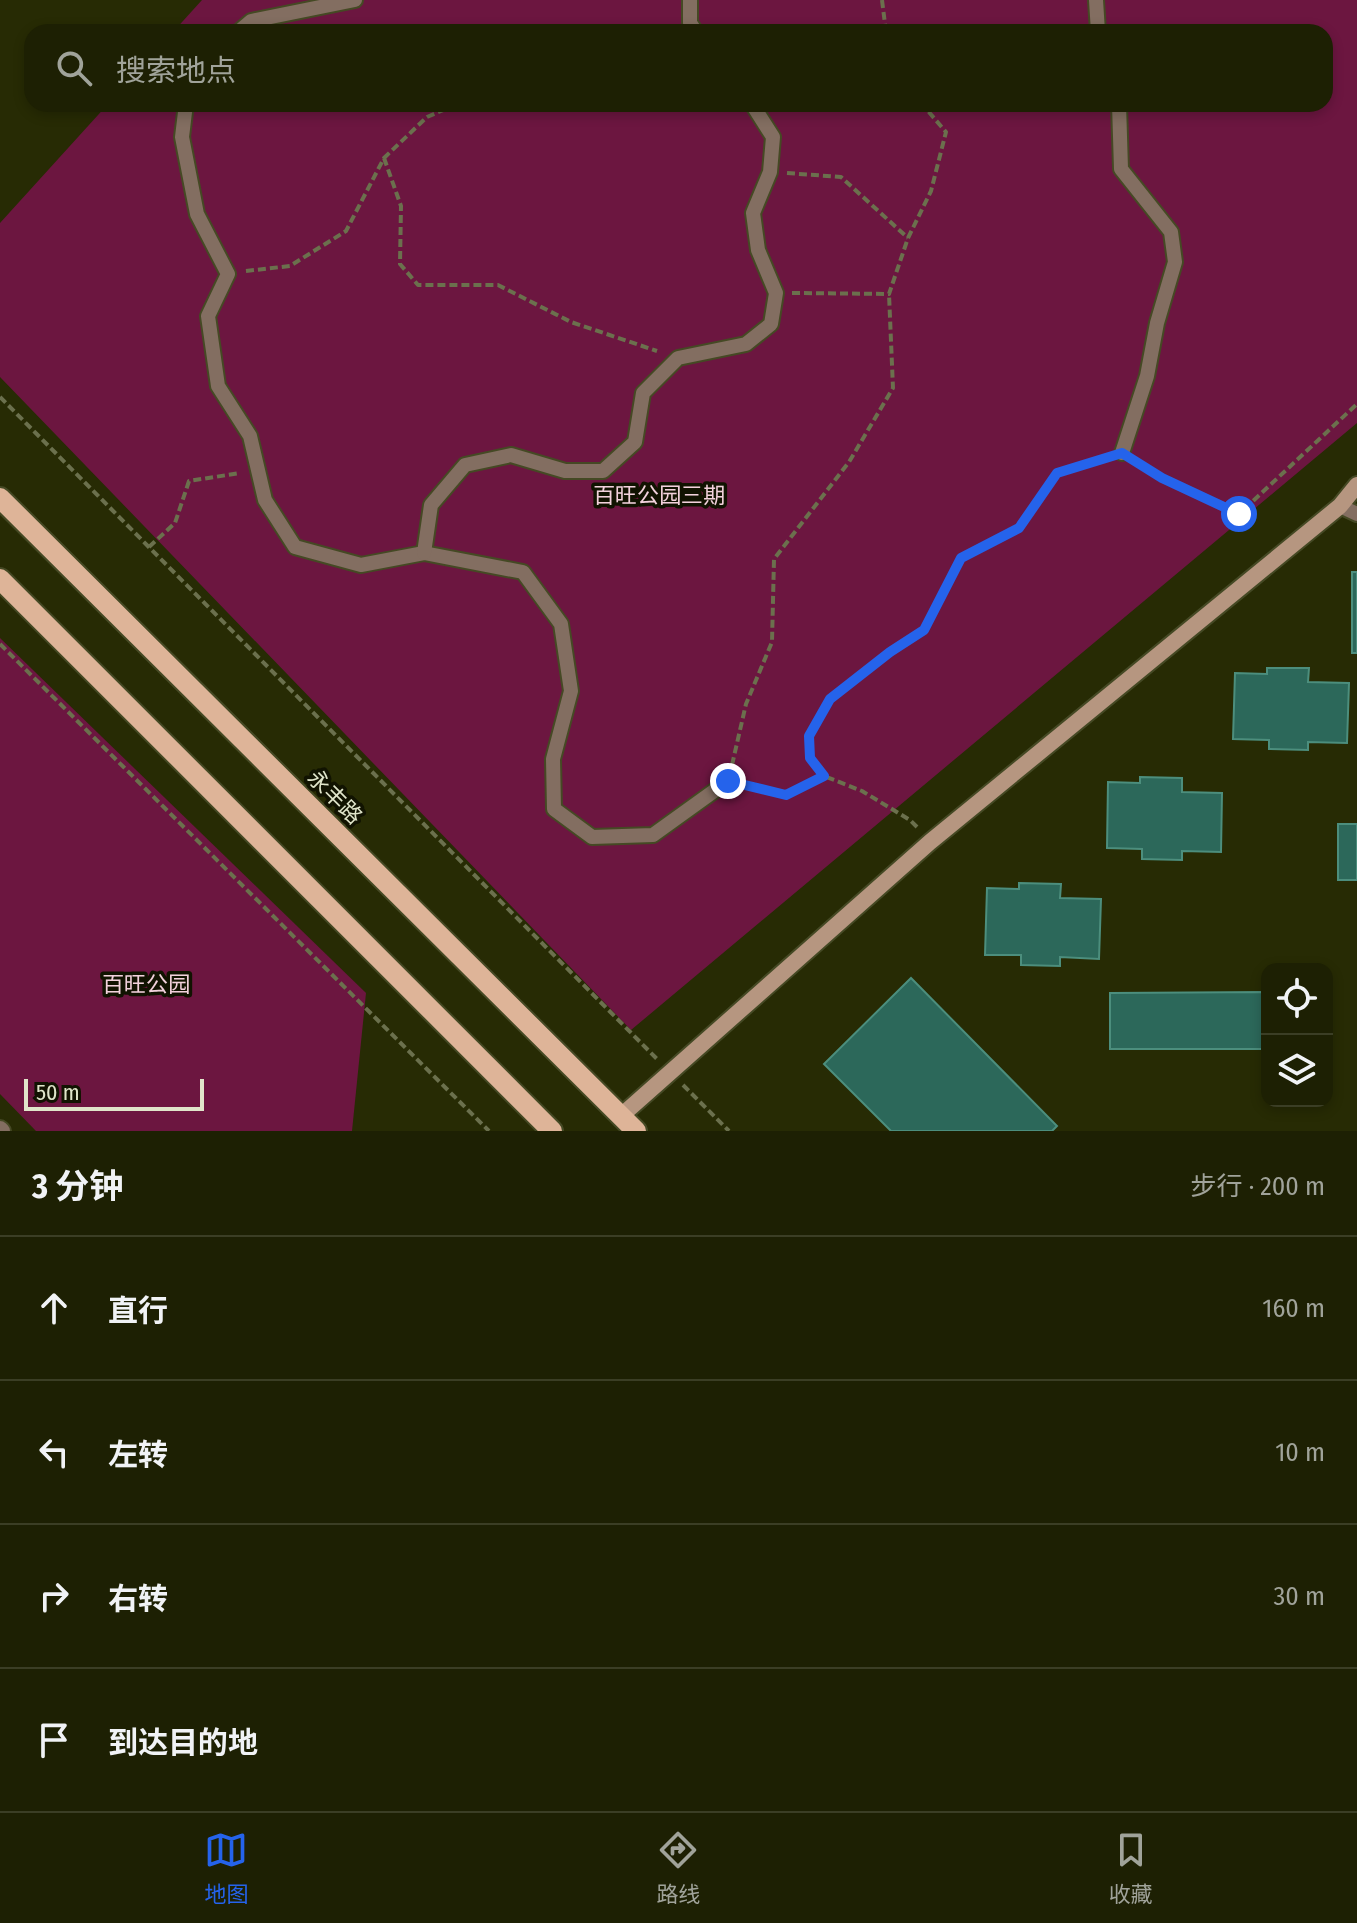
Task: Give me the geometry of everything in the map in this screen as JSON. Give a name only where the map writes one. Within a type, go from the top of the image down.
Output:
[{"type":"main road","name":"永丰路","points":[[0,498],[636,1131]]},
{"type":"main road","points":[[0,579],[552,1131]]},
{"type":"street","points":[[621,1116],[930,842],[1340,506],[1357,485]]},
{"type":"lane","points":[[247,24],[355,0]]},
{"type":"lane","points":[[690,0],[691,24]]},
{"type":"lane","points":[[1096,0],[1098,24]]},
{"type":"lane","points":[[185,112],[182,137],[197,214],[228,274],[208,316],[218,386],[250,436],[265,500],[295,547],[361,565],[424,553],[523,572],[561,624],[571,691],[553,759],[554,809],[592,837],[653,835],[728,781]]},
{"type":"lane","points":[[424,553],[431,505],[465,465],[511,455],[565,471],[603,471],[635,442],[643,393],[678,358],[746,344],[771,324],[776,293],[758,250],[753,213],[770,172],[773,137],[757,112]]},
{"type":"lane","points":[[1119,112],[1121,169],[1171,232],[1175,262],[1157,323],[1147,376],[1122,453]]},
{"type":"lane","points":[[1340,506],[1357,514]]},
{"type":"path","points":[[882,0],[885,24]]},
{"type":"path","points":[[228,274],[290,266],[346,231],[384,158],[427,117],[439,112]]},
{"type":"path","points":[[824,776],[786,795],[728,781],[746,704],[772,642],[774,559],[849,462],[893,388],[889,294],[908,238],[931,191],[946,132],[929,112]]},
{"type":"path","points":[[384,158],[401,206],[400,264],[418,285],[498,285],[571,322],[678,358]]},
{"type":"path","points":[[770,172],[841,177],[908,238]]},
{"type":"path","points":[[776,293],[889,294]]},
{"type":"path","points":[[0,397],[729,1131]]},
{"type":"path","points":[[930,842],[910,820],[862,791],[824,776],[810,758],[809,736],[830,699],[924,630],[961,558],[1019,528],[1057,473],[1122,453],[1162,478],[1239,514],[1357,404]]},
{"type":"path","points":[[149,547],[175,523],[189,481],[258,471]]},
{"type":"path","points":[[0,644],[489,1131]]},
{"type":"green space","name":"百旺公园三期","points":[[202,0],[1357,0],[1357,423],[631,1030],[0,377],[0,223],[101,112],[1333,112],[1333,24],[180,24]]},
{"type":"green space","name":"百旺公园","points":[[0,638],[366,993],[352,1131],[36,1131],[0,1094]]},
{"type":"building","points":[[1352,572],[1357,572],[1357,653],[1352,653]]},
{"type":"building","points":[[1267,668],[1309,668],[1308,682],[1349,683],[1347,743],[1308,742],[1308,750],[1269,749],[1269,740],[1233,739],[1235,673],[1267,674]]},
{"type":"building","points":[[1140,777],[1182,778],[1182,792],[1222,793],[1221,852],[1182,851],[1182,860],[1142,859],[1142,849],[1107,848],[1108,782],[1140,783]]},
{"type":"building","points":[[1338,824],[1357,824],[1357,880],[1338,880]]},
{"type":"building","points":[[1019,883],[1061,884],[1060,898],[1101,899],[1099,959],[1060,957],[1060,966],[1021,965],[1021,955],[985,955],[987,888],[1019,889]]},
{"type":"building","points":[[911,978],[1057,1126],[1052,1131],[891,1131],[824,1064]]},
{"type":"building","points":[[1261,992],[1261,1049],[1110,1049],[1110,993]]},
{"type":"route","points":[[728,781],[786,795],[824,776],[810,758],[809,736],[830,699],[924,630],[961,558],[1019,528],[1057,473],[1122,453],[1162,478],[1239,514]]}]
